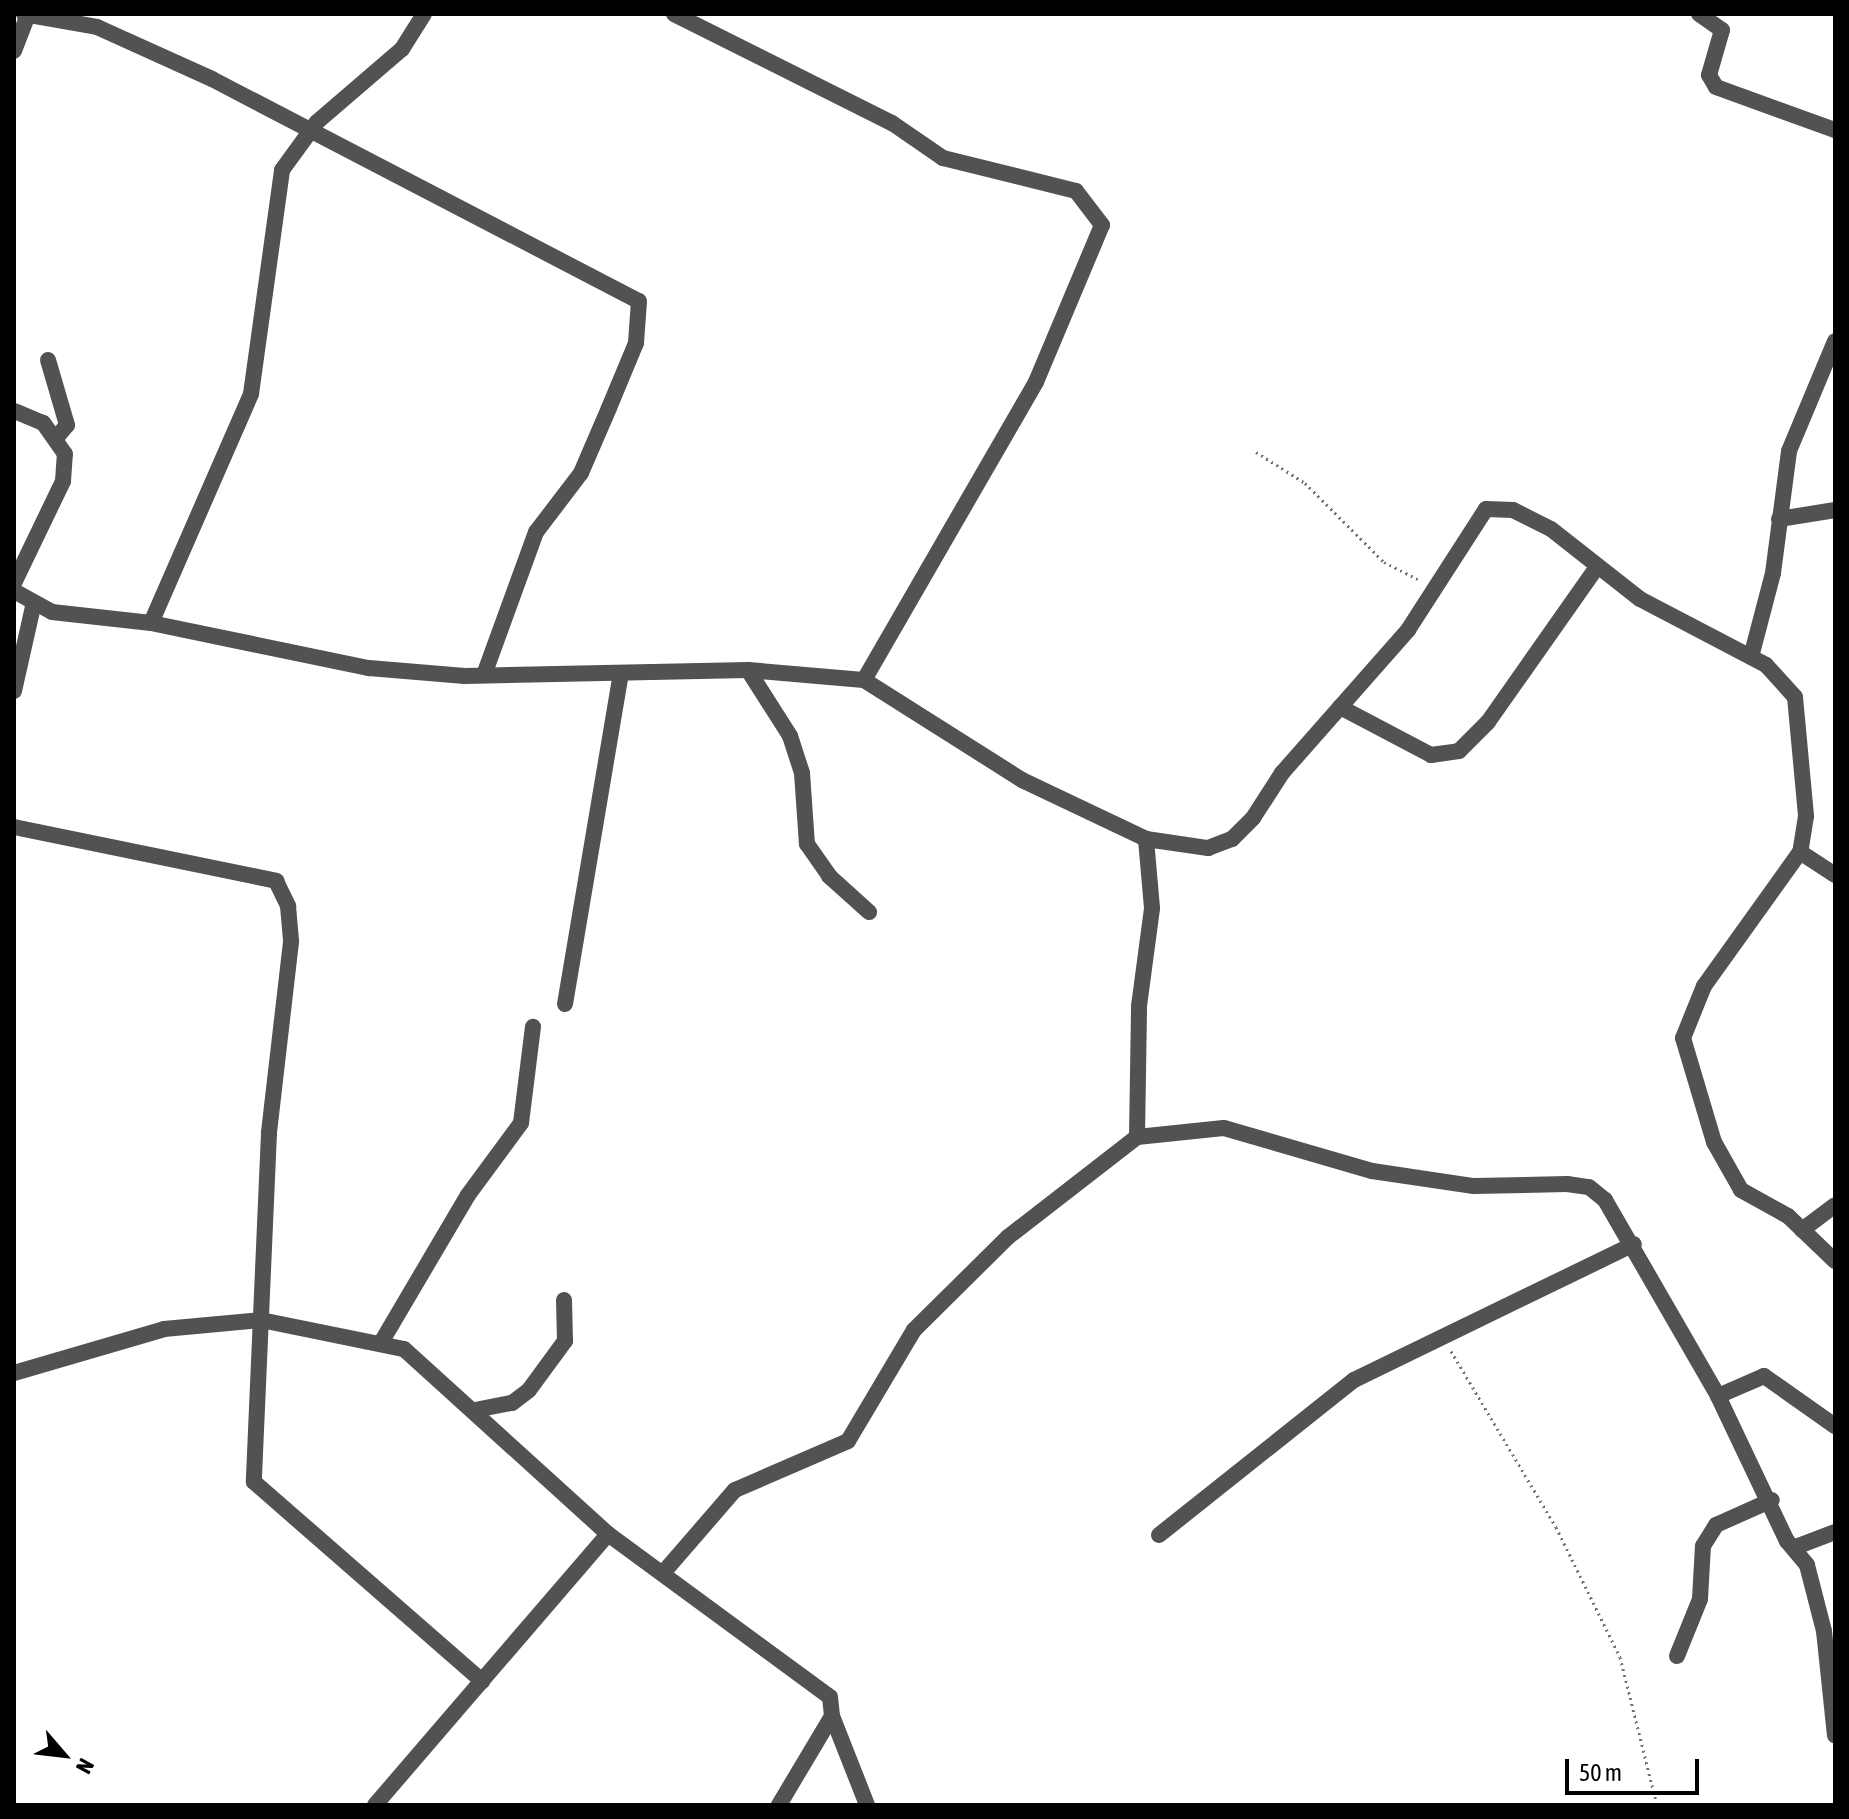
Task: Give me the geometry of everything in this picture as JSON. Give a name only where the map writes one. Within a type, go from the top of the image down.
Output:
[{"type":"street","points":[[151,623],[251,394],[275,190],[308,133],[402,49],[424,14]]},
{"type":"street","points":[[674,14],[892,123],[943,158],[1076,191],[1102,225],[1036,382],[864,680]]},
{"type":"street","points":[[1699,14],[1722,30],[1709,75],[1716,87],[1835,130]]},
{"type":"street","points":[[14,51],[26,15],[97,27],[639,301],[636,343],[581,473],[536,532],[485,672]]},
{"type":"street","points":[[1751,657],[1779,519],[1789,451],[1835,341]]},
{"type":"street","points":[[48,360],[67,425],[56,438]]},
{"type":"street","points":[[14,583],[63,481],[65,454],[43,423],[15,411]]},
{"type":"street","points":[[14,591],[33,607],[151,623],[369,668],[621,674],[748,670],[864,680],[1022,780],[1146,839],[1208,848],[1232,839],[1437,589],[1494,506],[1551,529],[1640,599],[1751,657],[1787,681],[1795,697],[1806,816],[1800,852],[1704,986],[1683,1038],[1714,1142],[1741,1190],[1802,1230],[1835,1261]]},
{"type":"street","points":[[1779,519],[1835,510]]},
{"type":"street","points":[[1340,707],[1431,755],[1459,751],[1488,722],[1597,567]]},
{"type":"street","points":[[14,691],[33,607]]},
{"type":"street","points":[[748,670],[790,736],[802,773],[807,844],[829,876],[869,912]]},
{"type":"street","points":[[565,1004],[621,674]]},
{"type":"street","points":[[14,827],[276,881],[282,894],[291,942],[269,1133],[254,1482],[482,1681]]},
{"type":"street","points":[[1137,1137],[1139,1006],[1152,908],[1146,839]]},
{"type":"street","points":[[1800,852],[1835,875]]},
{"type":"street","points":[[382,1341],[468,1195],[521,1123],[533,1027]]},
{"type":"street","points":[[663,1573],[735,1490],[848,1441],[944,1294],[1137,1137],[1224,1128],[1372,1171],[1474,1186],[1589,1187],[1634,1244],[1718,1396],[1815,1586],[1835,1735]]},
{"type":"street","points":[[1802,1230],[1835,1205]]},
{"type":"street","points":[[1159,1535],[1354,1380],[1634,1244]]},
{"type":"street","points":[[475,1410],[512,1403],[529,1390],[565,1341],[564,1300]]},
{"type":"street","points":[[14,1373],[116,1339],[261,1320],[382,1341],[421,1360],[608,1534],[815,1680],[830,1697],[832,1716],[867,1805]]},
{"type":"street","points":[[1718,1396],[1764,1376],[1835,1426]]},
{"type":"street","points":[[1677,1656],[1700,1599],[1703,1546],[1716,1525],[1772,1500]]},
{"type":"street","points":[[1793,1548],[1835,1532]]},
{"type":"street","points":[[375,1805],[608,1534]]},
{"type":"street","points":[[779,1805],[832,1716]]},
{"type":"path","points":[[1256,452],[1305,483],[1384,562],[1437,589]]},
{"type":"path","points":[[1435,1340],[1452,1352],[1556,1527],[1620,1657],[1657,1805]]}]
